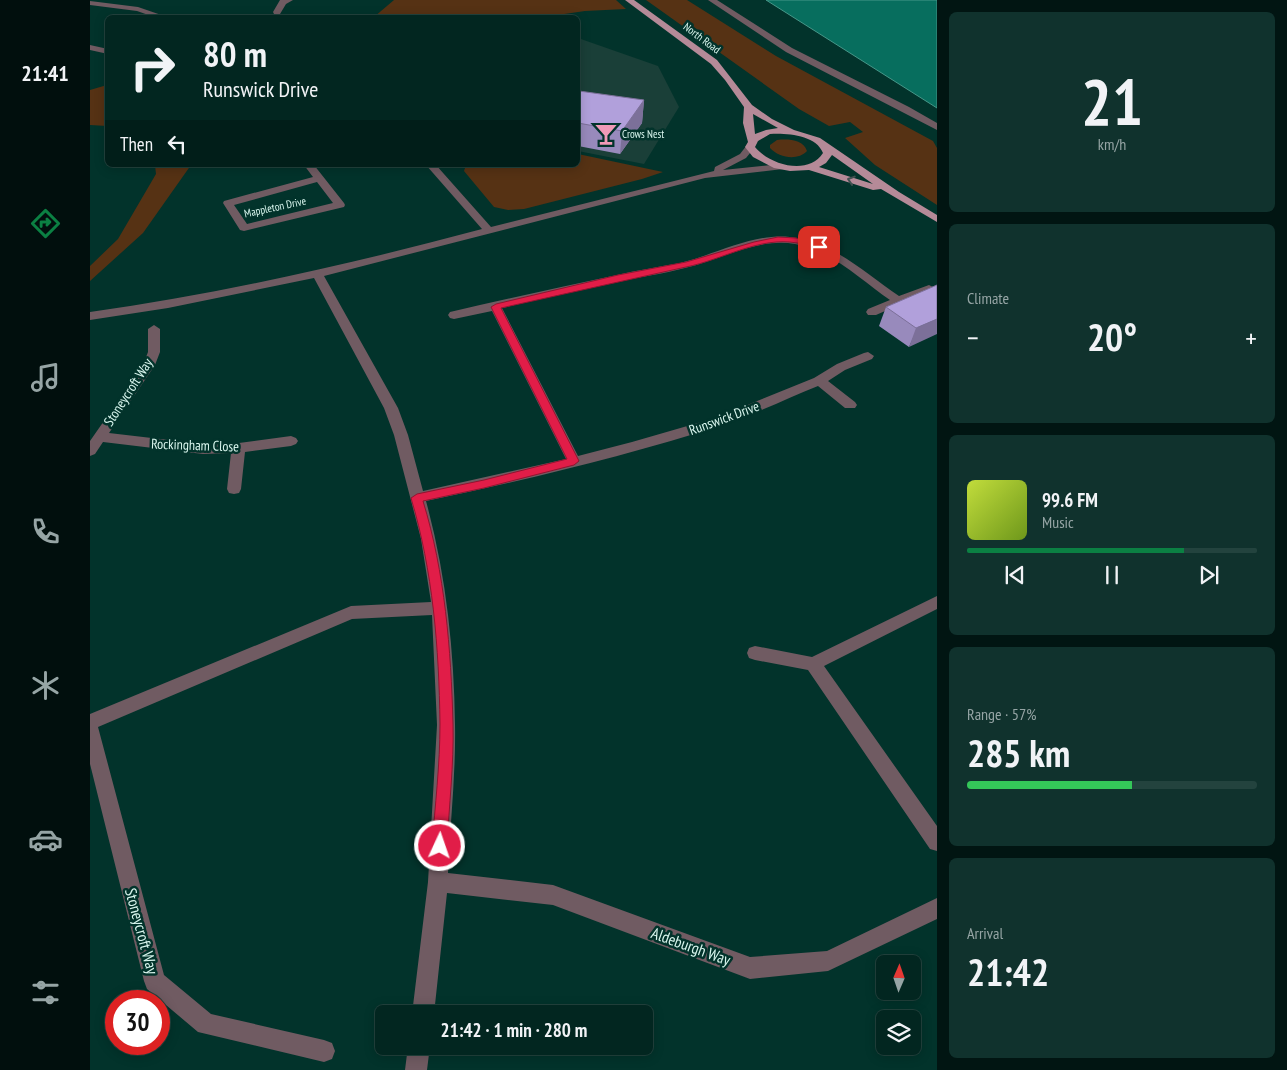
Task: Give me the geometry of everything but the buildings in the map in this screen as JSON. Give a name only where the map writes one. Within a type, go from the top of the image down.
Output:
[{"type":"main road","name":"North Road","points":[[630,0],[714,62],[749,107]]},
{"type":"main road","points":[[749,107],[769,121],[793,132],[812,137],[894,194],[937,219]]},
{"type":"main road","points":[[749,107],[748,123],[754,155],[765,162],[780,167],[808,168],[894,194]]},
{"type":"main road","points":[[751,144],[758,136],[768,133],[793,132]]},
{"type":"main road","points":[[808,168],[826,159],[828,153],[825,146]]},
{"type":"street","points":[[272,0],[286,1]]},
{"type":"street","points":[[712,0],[789,50],[906,109],[937,127]]},
{"type":"street","points":[[277,12],[286,1]]},
{"type":"street","points":[[90,3],[138,9],[157,15]]},
{"type":"street","points":[[92,49],[105,51]]},
{"type":"street","points":[[705,175],[743,156],[751,144]]},
{"type":"street","name":"Mappleton Drive","points":[[310,167],[340,205],[244,228],[228,203],[319,179]]},
{"type":"street","points":[[433,167],[488,230]]},
{"type":"street","points":[[90,316],[154,308],[238,292],[705,175],[780,167]]},
{"type":"street","points":[[454,315],[618,278],[687,265],[757,244],[778,240],[796,240],[819,247],[898,302]]},
{"type":"street","points":[[317,273],[391,408],[401,435],[429,539],[440,608],[446,725],[438,882],[424,1005]]},
{"type":"street","points":[[872,312],[929,288]]},
{"type":"street","points":[[496,307],[574,461]]},
{"type":"street","name":"Stoneycroft Way","points":[[90,451],[149,365],[154,352],[154,329]]},
{"type":"street","name":"Runswick Drive","points":[[417,498],[476,486],[633,447],[720,421],[819,381],[841,367],[868,356]]},
{"type":"street","points":[[819,381],[850,405]]},
{"type":"street","name":"Rockingham Close","points":[[99,437],[203,449],[239,448],[291,442]]},
{"type":"street","points":[[234,489],[239,448]]},
{"type":"street","points":[[755,653],[813,664],[937,602]]},
{"type":"street","points":[[90,722],[350,612],[440,608]]},
{"type":"street","points":[[813,664],[937,842]]},
{"type":"street","name":"Stoneycroft Way","points":[[90,729],[155,981],[206,1024],[324,1051]]},
{"type":"street","name":"Aldeburgh Way","points":[[438,882],[553,895],[750,968],[828,961],[937,908]]},
{"type":"street","points":[[416,1070],[418,1055]]},
{"type":"shaded area","points":[[394,0],[616,0],[626,9],[585,11],[558,15],[376,15]]},
{"type":"shaded area","points":[[646,0],[687,0],[776,56],[933,141],[937,148],[937,205],[875,165],[845,138],[863,132],[850,122],[829,126],[799,109]]},
{"type":"shaded area","points":[[766,0],[937,0],[937,108]]},
{"type":"shaded area","points":[[580,39],[658,66],[679,107],[644,164],[580,151]]},
{"type":"shaded area","points":[[105,86],[105,126],[90,125],[90,90]]},
{"type":"shaded area","points":[[777,140],[799,142],[807,151],[799,156],[783,156],[770,148],[770,145]]},
{"type":"shaded area","points":[[580,154],[663,172],[524,209],[508,210],[494,207],[464,171],[465,167],[580,167]]},
{"type":"shaded area","points":[[155,167],[190,167],[143,233],[90,281],[90,266],[118,239],[156,174]]},
{"type":"place","name":"Crows Nest","points":[[606,134]]},
{"type":"route","points":[[440,846],[446,725],[440,608],[429,539],[417,498],[548,469],[574,461],[496,307],[618,278],[687,265],[757,244],[778,240],[796,240],[819,247]]}]
